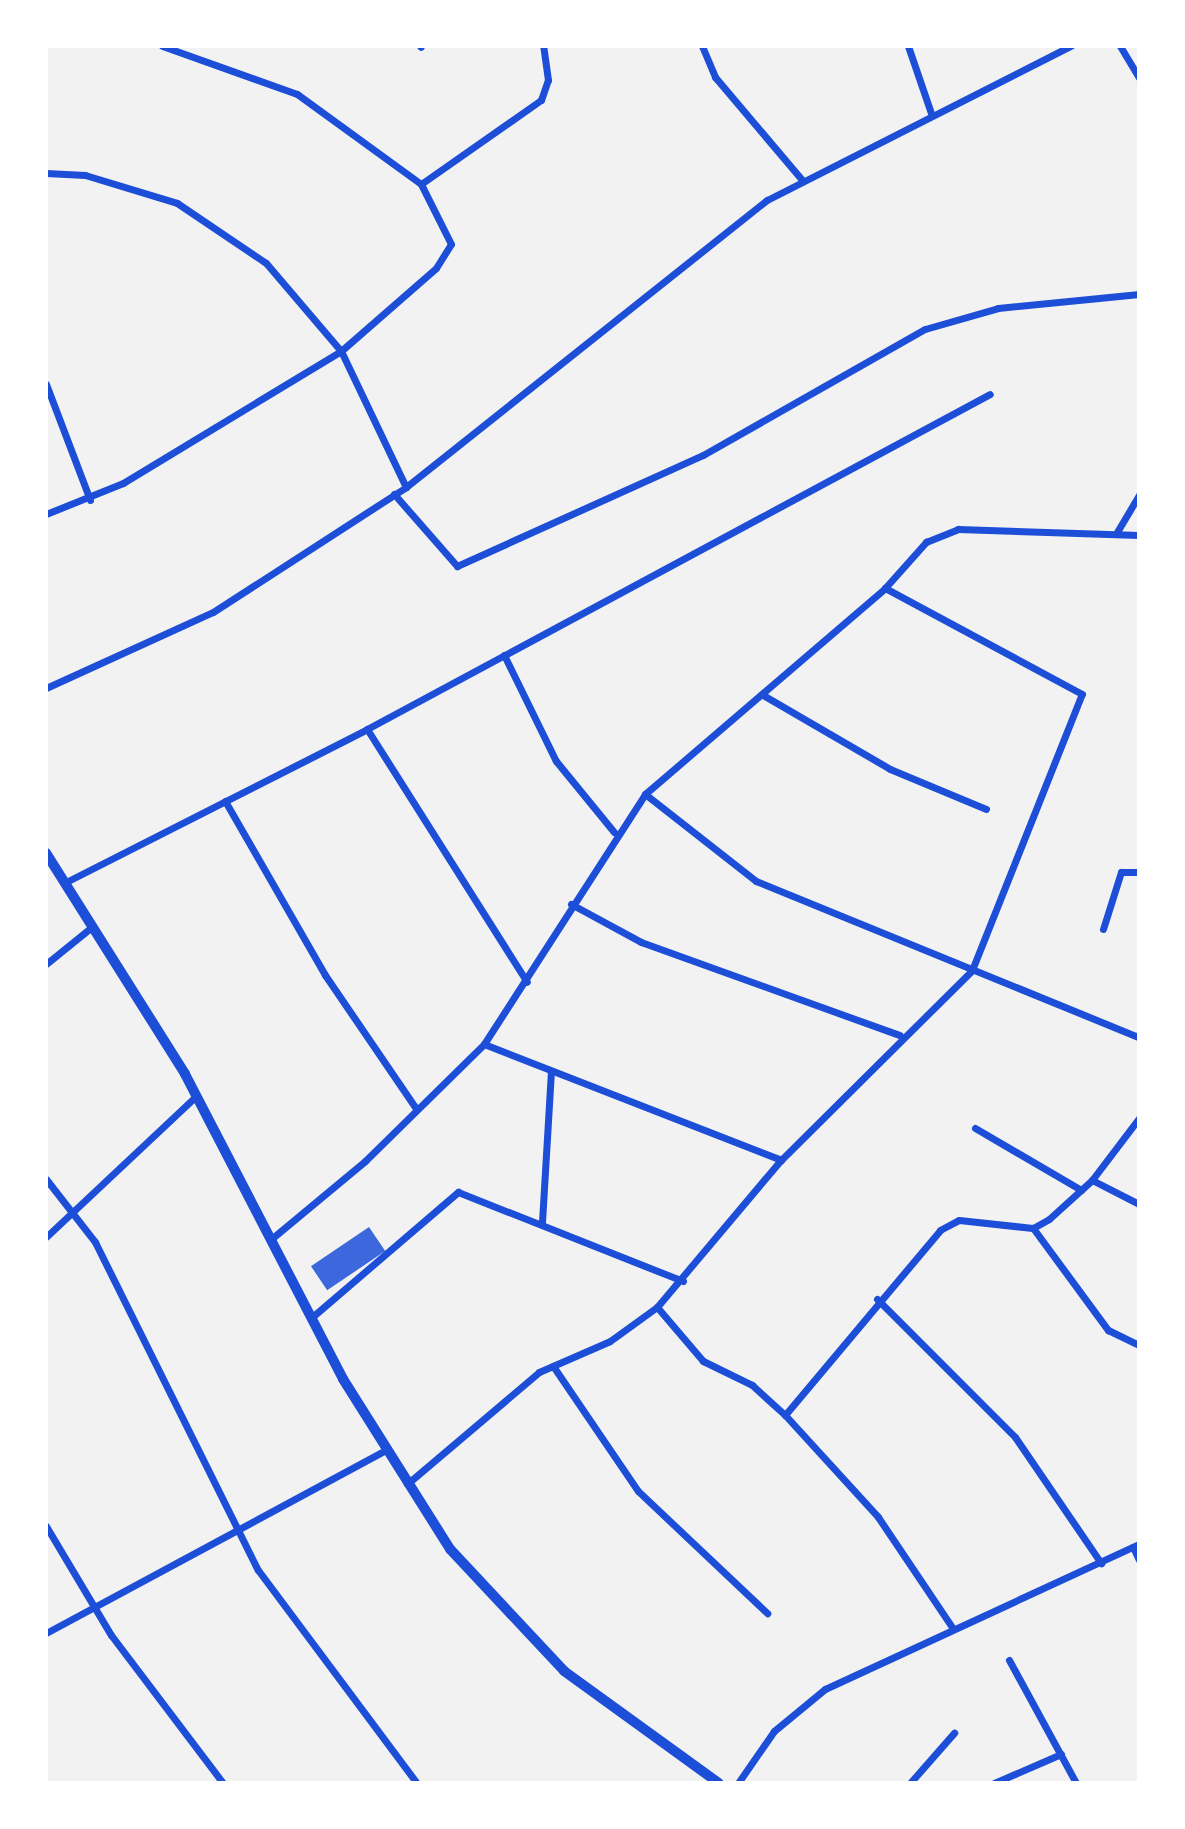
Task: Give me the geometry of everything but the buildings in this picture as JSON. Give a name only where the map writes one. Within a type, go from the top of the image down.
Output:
[{"type":"main road","points":[[46,853],[68,881],[197,1095],[311,1318],[406,1485],[508,1618],[591,1693],[719,1783]]},
{"type":"street","points":[[46,514],[90,500],[341,351],[445,257],[450,233],[421,184],[271,79],[162,46]]},
{"type":"street","points":[[421,184],[541,100],[548,80],[543,46]]},
{"type":"street","points":[[908,46],[931,113]]},
{"type":"street","points":[[46,688],[213,612],[406,487],[767,200],[931,113],[1071,46]]},
{"type":"street","points":[[1120,46],[1139,78]]},
{"type":"street","points":[[705,47],[715,77],[802,180]]},
{"type":"street","points":[[46,173],[128,186],[216,224],[266,263],[341,351],[406,487]]},
{"type":"street","points":[[394,494],[457,566],[703,455],[925,329],[998,308],[1139,294]]},
{"type":"street","points":[[46,384],[90,500]]},
{"type":"street","points":[[68,881],[367,729],[990,394]]},
{"type":"street","points":[[1117,532],[1139,495]]},
{"type":"street","points":[[270,1240],[356,1169],[415,1107],[484,1044],[527,982],[614,832],[645,794],[885,588],[941,531],[1117,532],[1139,535]]},
{"type":"street","points":[[406,1485],[553,1366],[610,1341],[657,1307],[683,1281],[781,1160],[900,1035],[972,970],[1082,694],[885,588]]},
{"type":"street","points":[[504,655],[553,756],[614,832]]},
{"type":"street","points":[[763,695],[890,769],[986,809]]},
{"type":"street","points":[[367,729],[527,982]]},
{"type":"street","points":[[645,794],[756,881],[1139,1037]]},
{"type":"street","points":[[225,801],[325,975],[415,1107]]},
{"type":"street","points":[[1103,929],[1121,872],[1139,872]]},
{"type":"street","points":[[571,904],[641,942],[900,1035]]},
{"type":"street","points":[[46,964],[93,926]]},
{"type":"street","points":[[484,1044],[781,1160]]},
{"type":"street","points":[[542,1222],[551,1072]]},
{"type":"street","points":[[46,1237],[77,1214],[197,1095]]},
{"type":"street","points":[[785,1415],[877,1299],[948,1225],[1033,1228],[1092,1180],[1139,1118]]},
{"type":"street","points":[[975,1128],[1081,1190]]},
{"type":"street","points":[[46,1179],[77,1214],[143,1332],[235,1528],[280,1605],[417,1783]]},
{"type":"street","points":[[1092,1180],[1139,1204]]},
{"type":"street","points":[[311,1318],[385,1262],[454,1193],[542,1222],[683,1281]]},
{"type":"street","points":[[1033,1228],[1108,1330],[1139,1345]]},
{"type":"street","points":[[877,1299],[1015,1437],[1101,1563]]},
{"type":"street","points":[[657,1307],[703,1361],[752,1385],[785,1415],[878,1517],[952,1627]]},
{"type":"street","points":[[553,1366],[638,1491],[767,1613]]},
{"type":"street","points":[[46,1633],[235,1528],[384,1451]]},
{"type":"street","points":[[46,1526],[94,1607],[223,1783]]},
{"type":"street","points":[[738,1783],[774,1731],[825,1689],[952,1627],[1136,1546],[1139,1560]]},
{"type":"street","points":[[1009,1660],[1076,1783]]},
{"type":"street","points":[[910,1783],[954,1733]]},
{"type":"street","points":[[994,1783],[1061,1754]]}]
